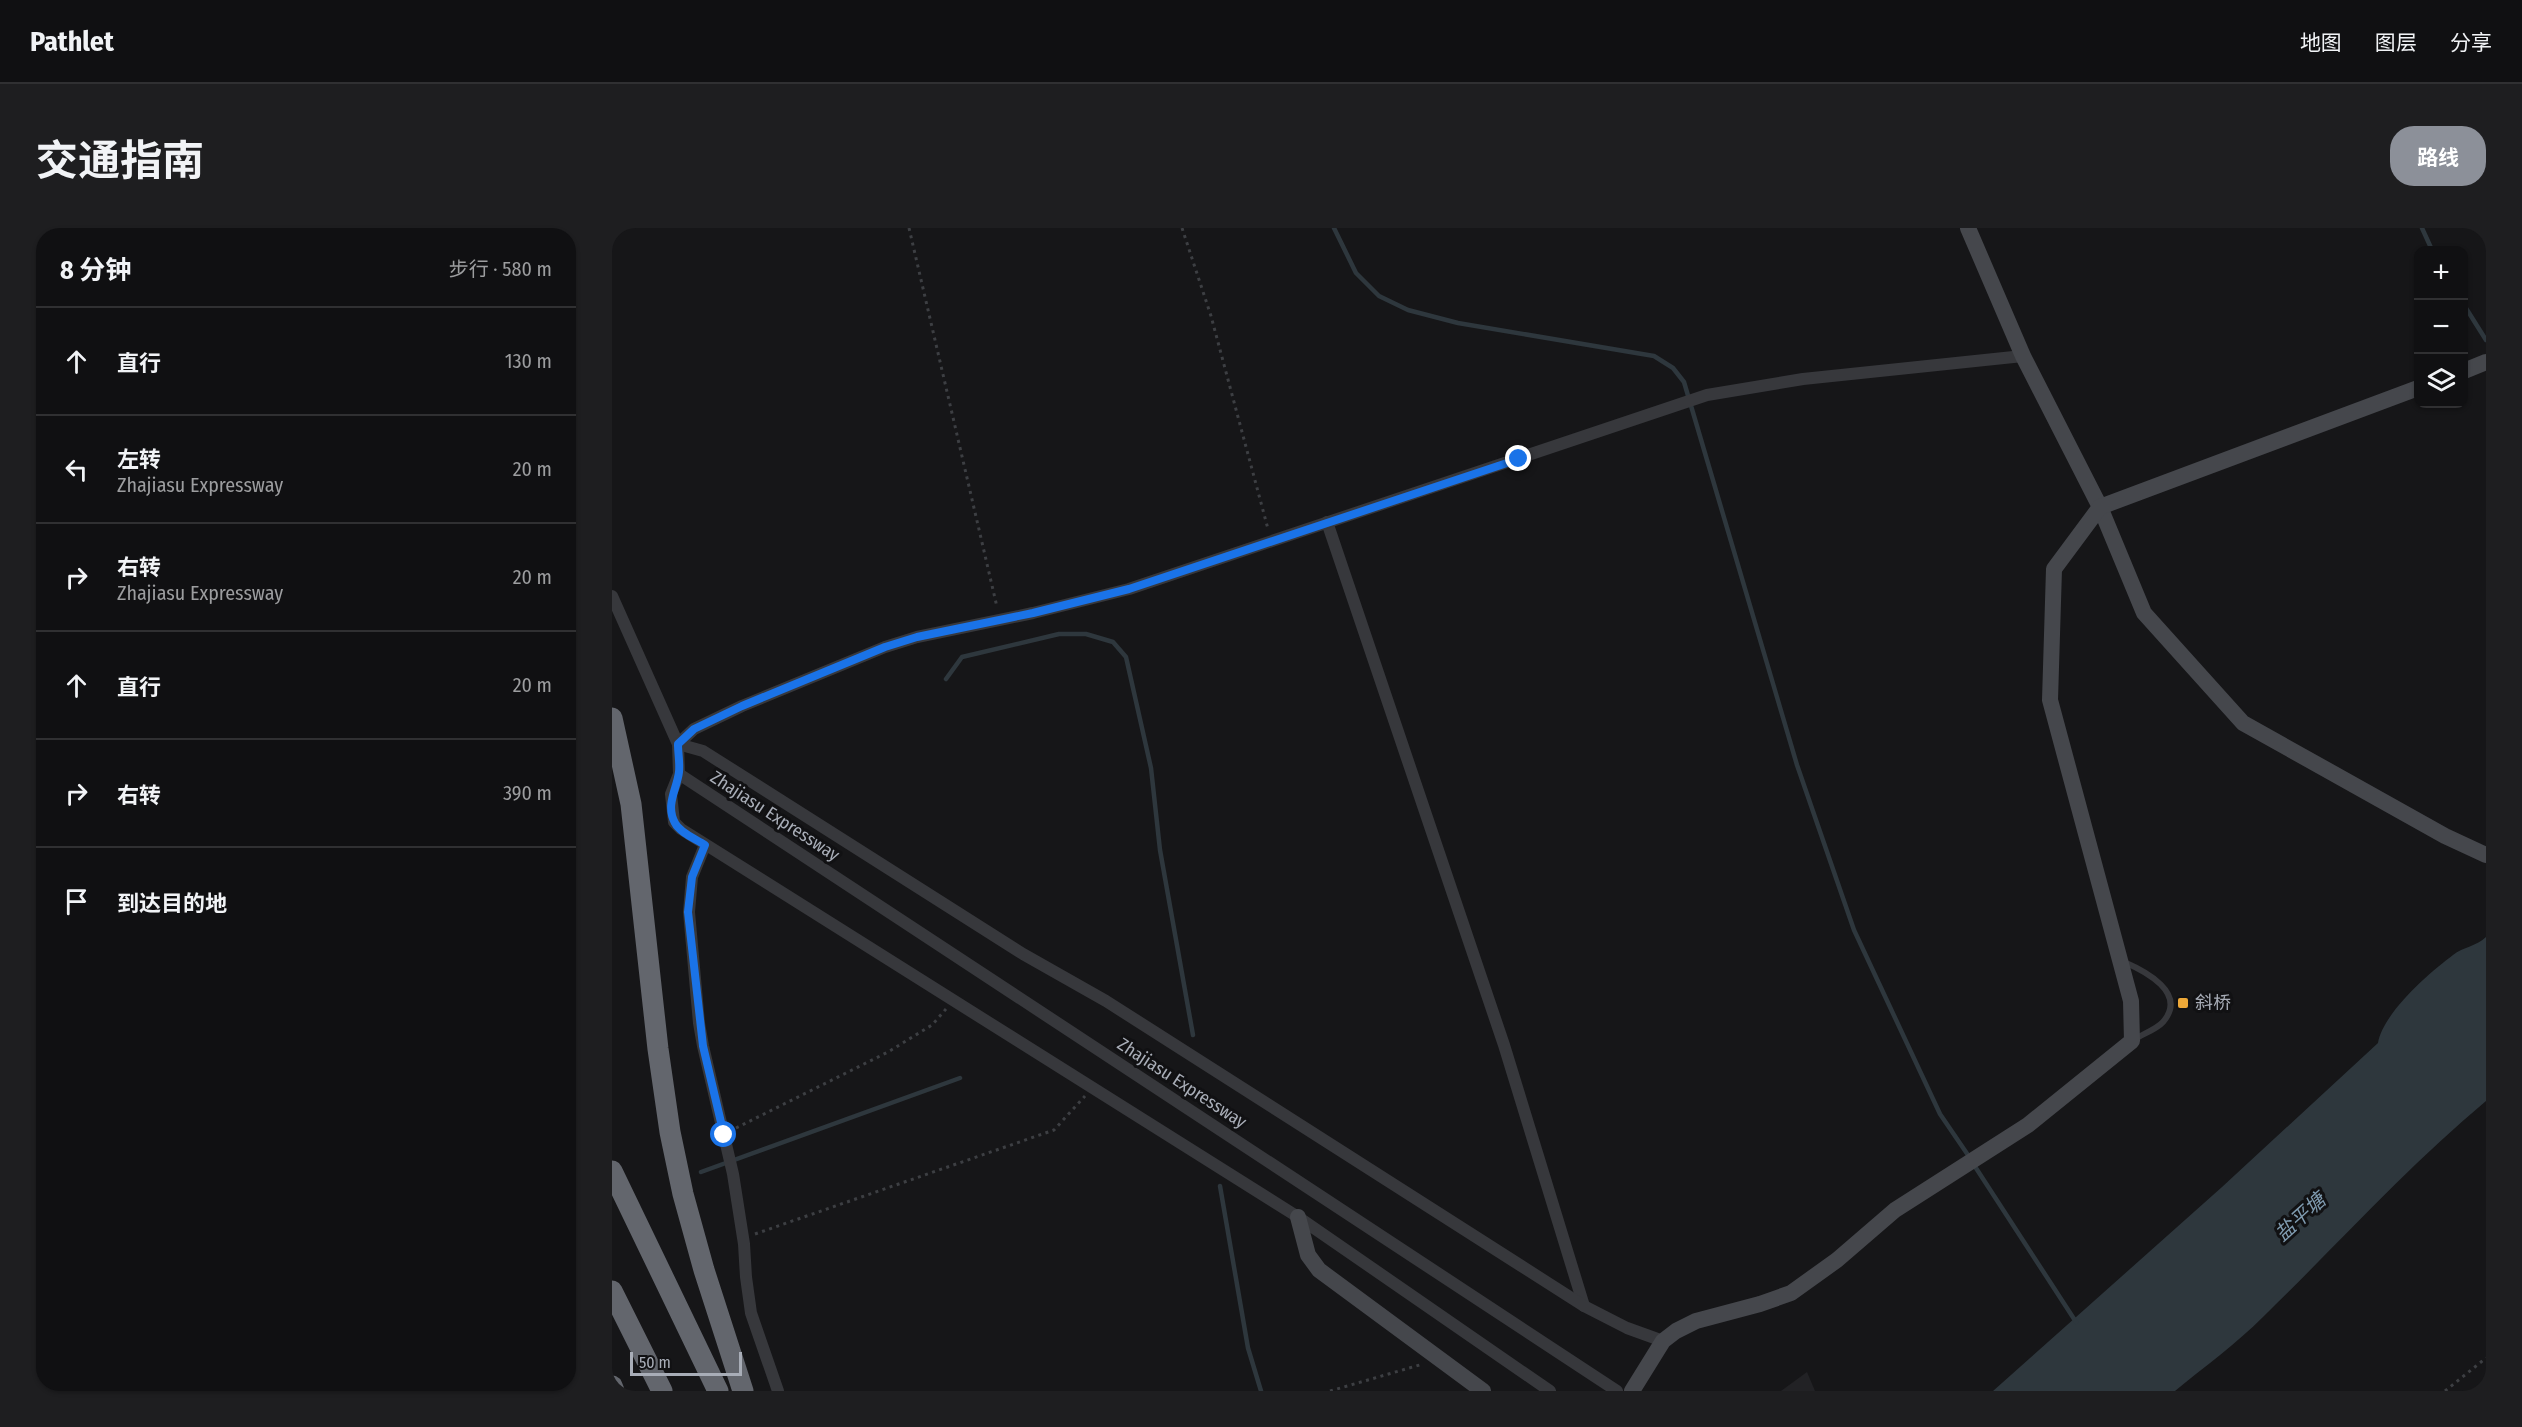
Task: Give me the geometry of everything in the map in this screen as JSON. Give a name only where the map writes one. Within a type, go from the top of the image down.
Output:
[{"type":"highway","points":[[612,718],[631,804],[655,1027],[670,1132],[683,1194],[704,1270],[743,1391]]},
{"type":"highway","points":[[612,1172],[718,1391]]},
{"type":"highway","points":[[612,1291],[658,1383]]},
{"type":"highway","points":[[612,1386],[614,1391]]},
{"type":"street","points":[[1968,228],[2023,356],[2100,507],[2144,613],[2243,723],[2445,836],[2486,855]]},
{"type":"street","points":[[678,744],[694,729],[742,706],[885,647],[917,637],[1129,589],[1707,395],[1803,379],[2023,356]]},
{"type":"street","points":[[1632,1391],[1663,1341],[1676,1331],[1696,1321],[1791,1293],[1837,1260],[1895,1210],[2028,1125],[2132,1041],[2131,1002],[2050,700],[2054,569],[2100,507],[2414,389]]},
{"type":"street","points":[[1327,522],[1504,1045],[1584,1306]]},
{"type":"street","points":[[612,596],[678,744],[679,774],[671,794],[674,822],[681,829],[1298,1217],[1550,1391]]},
{"type":"street","points":[[678,744],[704,751],[1023,954],[1116,1008],[1584,1306],[1627,1328],[1663,1341]]},
{"type":"street","name":"Zhajiasu Expressway","points":[[679,774],[1617,1391]]},
{"type":"street","points":[[705,845],[692,877],[688,912],[703,1046],[733,1174],[744,1239],[751,1313],[778,1391]]},
{"type":"street","points":[[1298,1217],[1308,1255],[1319,1270],[1483,1391]]},
{"type":"lane","points":[[2120,960],[2144,971],[2167,989],[2170,1006],[2164,1022],[2132,1041]]},
{"type":"path","points":[[909,228],[1000,620]]},
{"type":"path","points":[[1182,228],[1211,316],[1271,542]]},
{"type":"path","points":[[726,1141],[753,1118],[824,1085],[916,1036],[941,1017],[952,1000]]},
{"type":"path","points":[[744,1239],[1054,1130],[1079,1105],[1091,1088]]},
{"type":"path","points":[[2445,1391],[2486,1358]]},
{"type":"path","points":[[1330,1391],[1439,1359]]},
{"type":"shaded area","points":[[1807,1372],[1815,1391],[1781,1391]]},
{"type":"water","name":"盐平塘","points":[[2486,937],[2486,1101],[2400,1180],[2253,1327],[2175,1391],[1993,1391],[2222,1187],[2378,1043],[2388,1019],[2408,994],[2453,955]]},
{"type":"waterway","points":[[1334,228],[1356,273],[1379,296],[1408,310],[1458,323],[1654,356],[1673,368],[1684,382],[1797,765],[1854,930],[1940,1114],[1970,1158]]},
{"type":"waterway","points":[[2422,228],[2430,246]]},
{"type":"waterway","points":[[2468,311],[2486,340]]},
{"type":"waterway","points":[[946,679],[962,657],[1059,634],[1086,634],[1113,642],[1126,657],[1151,768],[1160,850],[1193,1035]]},
{"type":"waterway","points":[[701,1172],[960,1078]]},
{"type":"waterway","points":[[1974,1165],[2076,1322]]},
{"type":"waterway","points":[[1220,1186],[1248,1348],[1261,1391]]},
{"type":"place","name":"斜桥","points":[[2183,1003]]},
{"type":"route","points":[[724,1135],[699,1023],[688,912],[692,877],[705,845],[674,822],[672,809],[671,794],[679,774],[678,744],[694,729],[742,706],[885,647],[917,637],[1033,613],[1129,589],[1519,459]]}]
